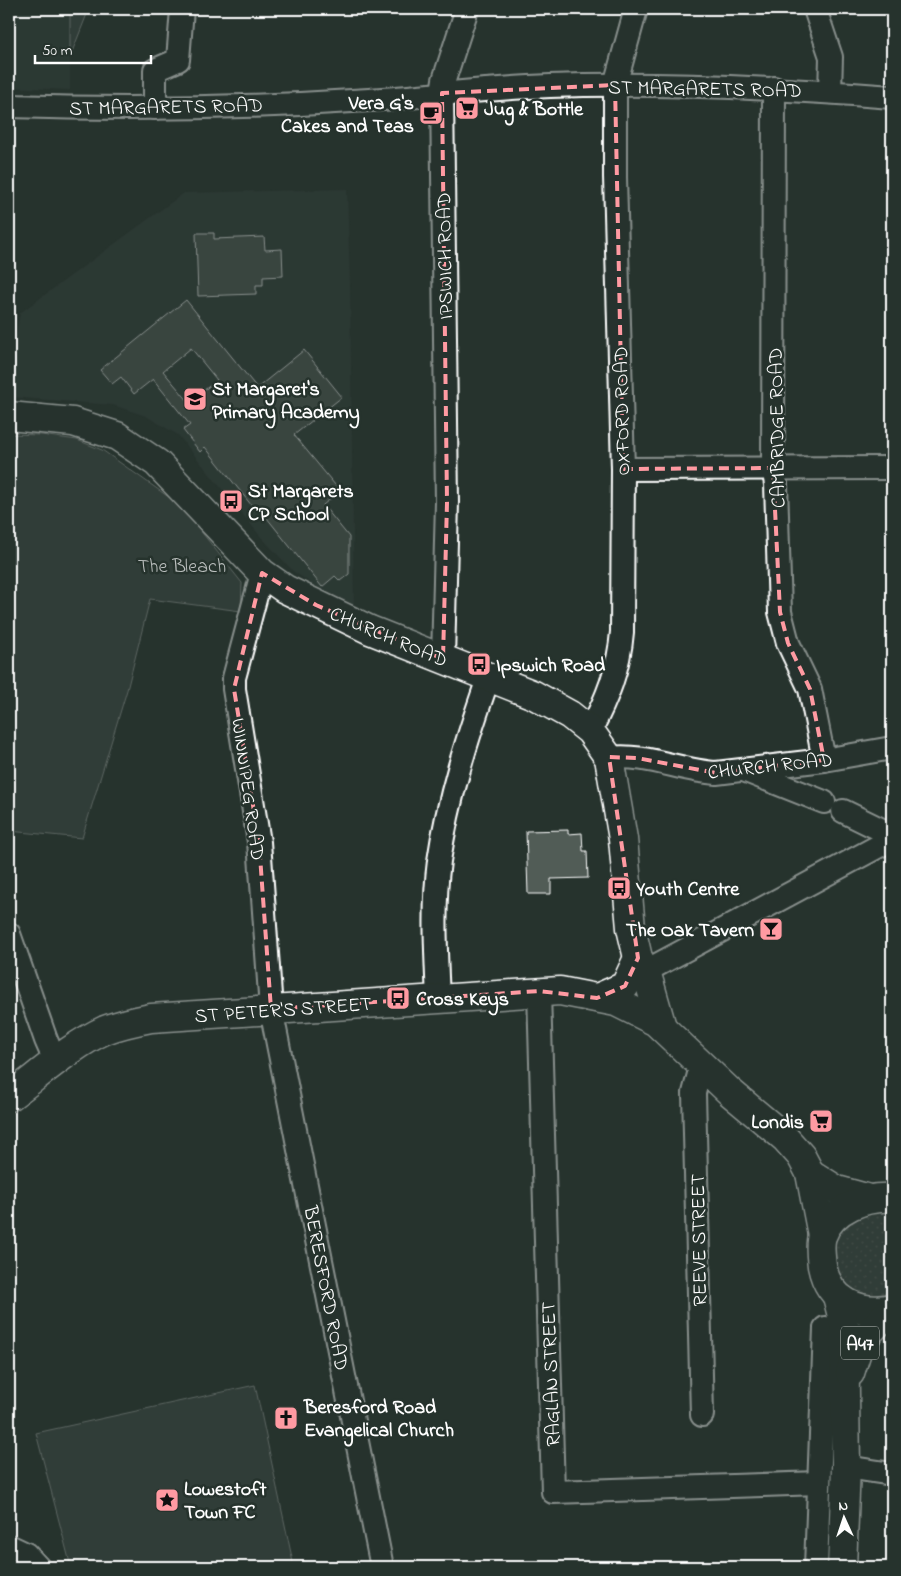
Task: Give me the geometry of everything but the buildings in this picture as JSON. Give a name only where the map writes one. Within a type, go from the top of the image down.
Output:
[{"type":"main road","name":"CHURCH ROAD","points":[[9,416],[73,422],[97,428],[137,448],[157,463],[262,573],[285,589],[370,630],[534,695],[570,716],[590,731],[609,758]]},
{"type":"main road","points":[[609,758],[623,839],[631,928],[640,966],[662,1027]]},
{"type":"main road","points":[[597,998],[624,986],[640,966]]},
{"type":"main road","name":"ST PETER'S STREET","points":[[9,1097],[56,1062],[104,1031],[127,1023],[151,1018],[539,991],[560,991],[616,1002],[662,1027],[704,1067],[786,1138],[801,1156],[810,1174],[822,1235],[820,1254],[824,1276],[829,1288],[837,1296]]},
{"type":"main road","points":[[810,1174],[837,1190],[879,1198]]},
{"type":"main road","points":[[822,1235],[841,1213],[852,1204],[879,1198]]},
{"type":"main road","points":[[837,1296],[845,1302],[867,1309],[892,1309]]},
{"type":"main road","name":"A47","points":[[837,1296],[844,1324],[846,1467],[842,1567]]},
{"type":"main road","name":"A47","points":[[845,1386],[860,1342],[892,1309]]},
{"type":"street","points":[[156,108],[155,70],[178,60],[182,9]]},
{"type":"street","name":"IPSWICH ROAD","points":[[443,658],[447,502],[442,93],[444,80],[467,9]]},
{"type":"street","name":"OXFORD ROAD","points":[[590,731],[606,699],[620,659],[622,632],[623,469],[615,177],[615,85],[636,9]]},
{"type":"street","points":[[815,9],[831,57],[830,92]]},
{"type":"street","name":"ST MARGARETS ROAD","points":[[9,106],[190,108],[368,100],[549,86],[615,85],[774,88],[892,97]]},
{"type":"street","name":"CAMBRIDGE ROAD","points":[[774,88],[773,468],[776,484],[780,612],[788,643],[810,690],[824,760]]},
{"type":"street","points":[[623,469],[892,468]]},
{"type":"street","name":"WINNIPEG ROAD","points":[[262,573],[234,678],[234,689],[259,842],[271,1009]]},
{"type":"street","points":[[438,998],[435,929],[439,861],[460,762],[490,676]]},
{"type":"street","name":"CHURCH ROAD","points":[[609,758],[637,758],[698,772],[745,771],[892,748]]},
{"type":"street","points":[[745,771],[833,807],[892,835]]},
{"type":"street","points":[[640,966],[892,840]]},
{"type":"street","points":[[9,934],[46,1040],[56,1062]]},
{"type":"street","name":"RAGLAN STREET","points":[[539,991],[553,1492],[819,1483]]},
{"type":"street","name":"BERESFORD ROAD","points":[[271,1009],[382,1567]]},
{"type":"street","name":"REEVE STREET","points":[[702,1415],[694,1094],[699,1074],[704,1067]]},
{"type":"street","points":[[816,1567],[825,1328]]},
{"type":"street","points":[[846,1467],[892,1474]]},
{"type":"street","points":[[9,1546],[26,1554],[38,1567]]},
{"type":"highlighted area","points":[[615,85],[623,469],[773,468],[780,612],[788,643],[810,689],[824,760],[716,773],[637,758],[609,757],[638,958],[625,986],[597,998],[539,991],[271,1009],[259,842],[234,689],[262,573],[316,605],[443,659],[447,502],[442,93]]},
{"type":"shaded area","points":[[9,9],[70,9],[70,90],[9,87]]},
{"type":"shaded area","name":"St Margaret's Primary Academy","points":[[347,189],[354,613],[293,571],[261,537],[178,435],[146,416],[113,405],[11,397],[13,354],[20,313],[184,193]]},
{"type":"green space","points":[[70,9],[89,9],[70,57]]},
{"type":"green space","name":"The Bleach","points":[[9,434],[41,435],[77,440],[102,450],[180,505],[242,583],[241,611],[150,599],[127,690],[82,838],[9,831]]},
{"type":"green space","points":[[892,1209],[892,1295],[867,1296],[848,1284],[840,1275],[833,1253],[835,1236],[851,1215]]},
{"type":"green space","name":"Lowestoft Town FC","points":[[255,1385],[294,1567],[71,1567],[36,1433]]},
{"type":"place","name":"Jug & Bottle","points":[[467,108]]},
{"type":"place","name":"Vera G's Cakes and Teas","points":[[431,113]]},
{"type":"place","name":"St Margaret's Primary Academy","points":[[195,399]]},
{"type":"place","name":"St Margarets CP School","points":[[231,501]]},
{"type":"place","name":"Ipswich Road","points":[[479,664]]},
{"type":"place","name":"Youth Centre","points":[[619,888]]},
{"type":"place","name":"The Oak Tavern","points":[[771,929]]},
{"type":"place","name":"Cross Keys","points":[[398,998]]},
{"type":"place","name":"Londis","points":[[821,1121]]},
{"type":"place","name":"Beresford Road Evangelical Church","points":[[286,1418]]},
{"type":"place","name":"Lowestoft Town FC","points":[[167,1500]]}]
